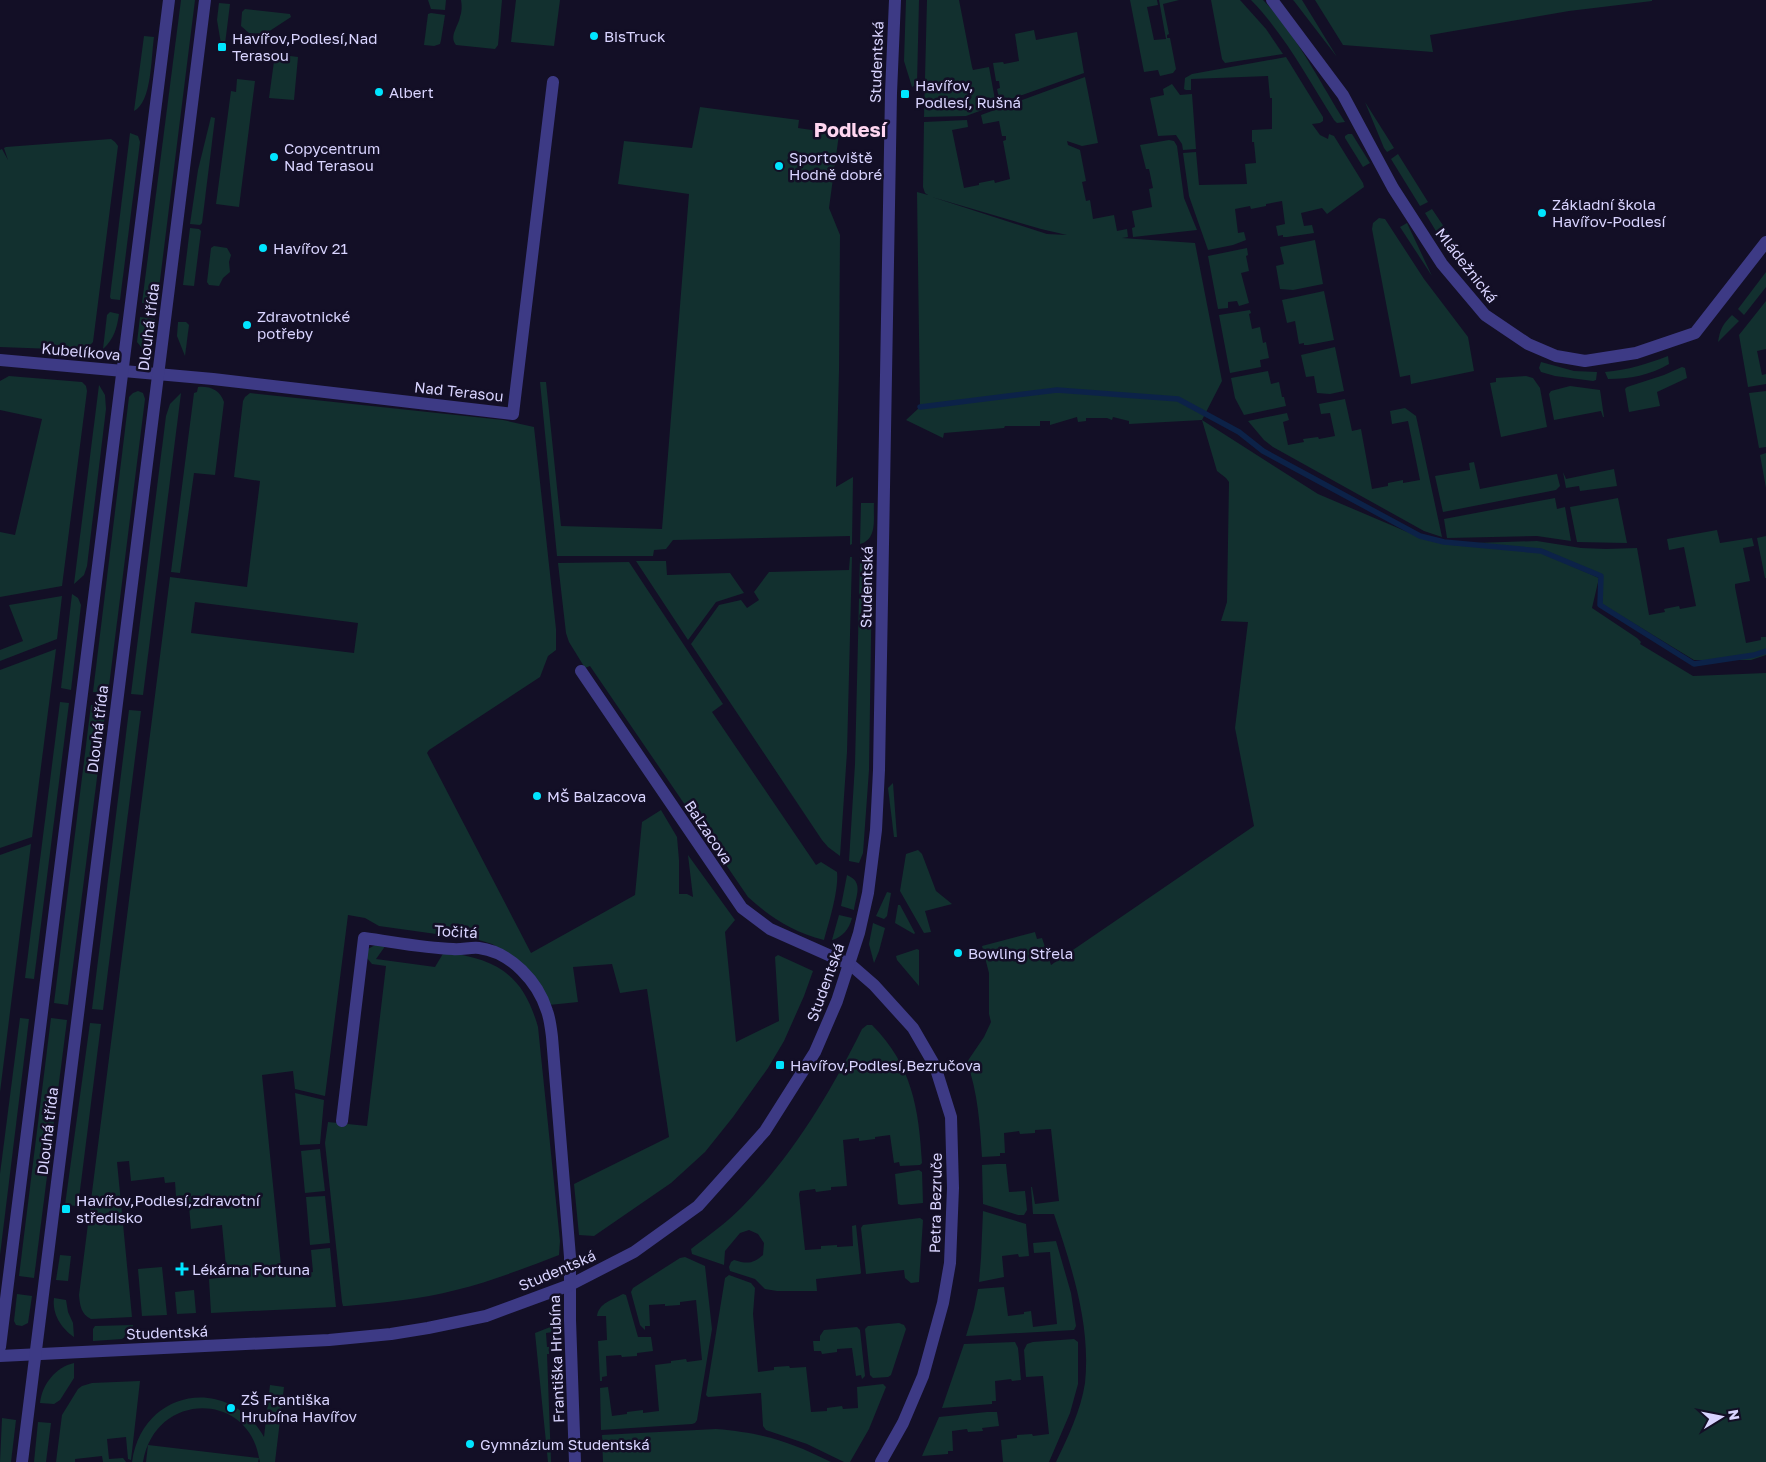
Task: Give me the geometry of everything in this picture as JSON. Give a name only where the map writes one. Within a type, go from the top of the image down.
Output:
[{"type":"street","name":"Dlouhá třída","points":[[0,1347],[169,0]]},
{"type":"street","name":"Dlouhá třída","points":[[22,1462],[205,0]]},
{"type":"street","name":"Studentská","points":[[0,1356],[329,1340],[391,1334],[486,1316],[570,1285],[634,1252],[698,1206],[765,1131],[816,1052],[837,1001],[860,933],[868,893],[878,810],[891,93],[895,0]]},
{"type":"street","name":"Mládežnická","points":[[1272,0],[1343,95],[1393,188],[1442,264],[1485,315],[1528,344],[1556,356],[1585,360],[1636,353],[1695,333],[1766,242]]},
{"type":"street","name":"Nad Terasou","points":[[158,374],[514,414],[553,82]]},
{"type":"street","name":"Kubelíkova","points":[[0,360],[158,374]]},
{"type":"street","name":"Balzacova","points":[[581,671],[742,908],[770,929],[850,964]]},
{"type":"street","name":"Točitá","points":[[342,1121],[364,938],[454,950],[479,948],[494,952],[508,960],[525,973],[538,990],[548,1012],[552,1037],[570,1257],[570,1285]]},
{"type":"street","name":"Petra Bezruče","points":[[850,964],[874,985],[913,1028],[935,1066],[951,1117],[953,1188],[950,1263],[944,1303],[923,1376],[903,1423],[881,1462]]},
{"type":"street","name":"Františka Hrubína","points":[[570,1285],[575,1462]]},
{"type":"green space","points":[[181,0],[195,0],[157,304],[142,303]]},
{"type":"green space","points":[[428,0],[446,0],[445,10],[431,9]]},
{"type":"green space","points":[[461,0],[502,0],[498,45],[495,49],[456,45],[453,38],[461,13]]},
{"type":"green space","points":[[516,0],[560,0],[554,46],[511,42]]},
{"type":"green space","points":[[906,0],[919,0],[917,84],[912,87],[904,61]]},
{"type":"green space","points":[[927,0],[959,0],[973,70],[989,67],[996,105],[966,116],[924,117]]},
{"type":"green space","points":[[1130,0],[1157,0],[1158,5],[1147,7],[1154,40],[1166,39],[1159,0],[1179,0],[1163,4],[1169,34],[1167,38],[1170,38],[1176,69],[1173,73],[1160,76],[1158,70],[1144,72]]},
{"type":"green space","points":[[1211,0],[1240,0],[1266,29],[1283,54],[1225,63],[1222,59]]},
{"type":"green space","points":[[1251,0],[1263,0],[1286,27],[1345,122],[1337,123],[1334,120],[1275,28]]},
{"type":"green space","points":[[1302,0],[1337,57],[1294,1]]},
{"type":"green space","points":[[1315,0],[1652,1],[1569,11],[1430,35],[1433,52],[1343,45]]},
{"type":"green space","points":[[219,3],[230,4],[225,44],[221,44],[217,20]]},
{"type":"green space","points":[[245,9],[290,14],[291,17],[265,34],[249,33],[241,26],[242,12]]},
{"type":"green space","points":[[428,14],[445,15],[440,44],[434,46],[424,45]]},
{"type":"green space","points":[[1034,30],[1036,40],[1077,32],[1084,73],[1000,103],[997,89],[1000,88],[999,81],[996,81],[993,63],[1003,62],[1004,64],[1019,61],[1015,34]]},
{"type":"green space","points":[[144,36],[154,37],[150,78],[144,98],[140,106],[134,111]]},
{"type":"green space","points":[[275,54],[298,57],[294,100],[269,98]]},
{"type":"green space","points":[[1286,57],[1323,117],[1323,121],[1320,123],[1312,124],[1320,135],[1328,139],[1329,134],[1334,136],[1364,187],[1327,214],[1322,208],[1301,213],[1304,226],[1312,225],[1314,233],[1287,237],[1283,237],[1283,235],[1278,236],[1276,226],[1285,224],[1282,201],[1251,209],[1250,206],[1235,209],[1238,233],[1244,232],[1246,240],[1233,245],[1208,250],[1189,196],[1183,153],[1196,152],[1199,185],[1247,184],[1245,164],[1256,163],[1252,130],[1272,129],[1272,98],[1270,98],[1268,76],[1191,79],[1191,90],[1184,89],[1185,78],[1192,74]]},
{"type":"green space","points":[[1085,77],[1098,143],[1082,146],[1067,141],[1068,145],[1080,150],[1086,181],[1082,182],[1086,201],[1090,200],[1093,219],[1114,215],[1117,231],[1127,229],[1128,237],[1122,238],[1195,243],[1222,381],[1202,420],[1129,424],[1129,421],[1113,417],[1112,420],[1107,418],[1086,418],[1086,421],[1078,422],[1077,417],[1050,425],[1050,421],[1040,421],[1040,426],[1005,426],[1004,428],[944,433],[943,438],[906,420],[920,407],[917,192],[928,195],[923,187],[924,122],[967,120],[968,127],[952,130],[964,188],[994,180],[995,183],[1010,179],[1003,141],[1006,140],[1006,136],[1002,136],[999,121],[983,124],[981,115]],"holes":[[[932,197],[1067,235],[1047,234]]]},
{"type":"green space","points":[[237,79],[255,81],[239,207],[216,204],[231,91],[236,92]]},
{"type":"green space","points":[[1172,84],[1180,95],[1192,94],[1196,149],[1183,150],[1182,144],[1176,135],[1158,136],[1150,98],[1164,95],[1163,89]]},
{"type":"green space","points":[[1365,102],[1394,148],[1387,152],[1384,148]]},
{"type":"green space","points":[[700,107],[799,120],[798,128],[839,134],[829,208],[840,235],[836,487],[853,477],[852,544],[850,545],[850,536],[673,540],[666,549],[654,550],[653,556],[557,556],[540,382],[546,382],[561,526],[662,529],[689,194],[618,184],[624,141],[692,148]]},
{"type":"green space","points":[[211,117],[215,118],[202,223],[200,225],[190,224],[198,170]]},
{"type":"green space","points":[[130,133],[138,136],[140,142],[120,300],[111,299],[110,297]]},
{"type":"green space","points":[[1348,134],[1352,134],[1370,163],[1363,167],[1345,138]]},
{"type":"green space","points":[[111,139],[118,146],[93,342],[87,348],[81,350],[0,347],[0,150],[2,149],[8,160],[4,148],[6,147]]},
{"type":"green space","points":[[1169,140],[1174,141],[1177,146],[1184,198],[1197,230],[1133,237],[1132,228],[1135,227],[1132,211],[1152,207],[1149,189],[1153,188],[1149,169],[1146,169],[1140,145]]},
{"type":"green space","points":[[1398,154],[1428,202],[1420,206],[1391,159]]},
{"type":"green space","points":[[1432,209],[1465,258],[1494,295],[1492,305],[1481,294],[1485,291],[1481,287],[1478,289],[1445,246],[1425,213]]},
{"type":"green space","points":[[1379,218],[1385,219],[1424,279],[1468,337],[1474,371],[1411,384],[1410,375],[1400,377],[1372,229],[1373,223]]},
{"type":"green space","points":[[1407,223],[1432,276],[1400,227]]},
{"type":"green space","points":[[190,228],[201,231],[194,286],[183,285]]},
{"type":"green space","points":[[1315,240],[1323,284],[1293,290],[1280,289],[1276,266],[1284,264],[1280,247]]},
{"type":"green space","points":[[214,246],[227,248],[231,255],[229,262],[230,272],[223,278],[219,286],[209,285],[207,282],[211,248]]},
{"type":"green space","points":[[1247,248],[1248,255],[1246,256],[1249,271],[1241,273],[1249,303],[1239,306],[1237,301],[1228,302],[1228,308],[1218,309],[1208,256]]},
{"type":"green space","points":[[1766,272],[1766,287],[1744,315],[1738,309]]},
{"type":"green space","points":[[1324,291],[1334,340],[1308,345],[1304,345],[1304,343],[1299,344],[1295,321],[1287,323],[1282,300]]},
{"type":"green space","points":[[1766,301],[1766,349],[1757,351],[1762,375],[1766,374],[1766,384],[1748,387],[1739,335]]},
{"type":"green space","points":[[1250,310],[1252,329],[1260,327],[1263,343],[1266,342],[1269,358],[1260,360],[1261,367],[1230,373],[1219,315]]},
{"type":"green space","points":[[110,312],[119,314],[116,329],[103,349],[107,315]]},
{"type":"green space","points":[[1732,315],[1739,321],[1718,342],[1722,327]]},
{"type":"green space","points":[[140,317],[155,319],[152,341],[150,345],[142,348],[137,342]]},
{"type":"green space","points":[[178,322],[186,322],[189,325],[185,356],[177,336]]},
{"type":"green space","points":[[1335,347],[1344,391],[1330,394],[1317,393],[1314,376],[1306,377],[1301,355]]},
{"type":"green space","points":[[1668,356],[1669,364],[1640,376],[1608,379],[1605,372],[1622,370]]},
{"type":"green space","points":[[1541,362],[1574,371],[1597,372],[1596,380],[1555,376],[1541,372],[1539,368]]},
{"type":"green space","points":[[1682,367],[1685,368],[1687,378],[1657,392],[1660,406],[1629,412],[1625,389],[1627,387]]},
{"type":"green space","points":[[1268,371],[1271,384],[1279,382],[1286,406],[1244,415],[1235,398],[1231,378]]},
{"type":"green space","points":[[9,376],[82,382],[86,386],[87,391],[62,586],[0,597],[0,532],[15,535],[42,419],[0,410],[0,381]]},
{"type":"green space","points":[[1526,376],[1533,378],[1540,388],[1547,427],[1501,437],[1490,383],[1496,382],[1496,378]]},
{"type":"green space","points":[[99,385],[105,395],[106,409],[87,566],[84,575],[74,584]]},
{"type":"green space","points":[[1570,386],[1600,390],[1604,417],[1601,411],[1554,420],[1549,394],[1551,391]]},
{"type":"green space","points":[[198,387],[207,387],[214,390],[220,394],[224,402],[215,475],[194,473],[180,573],[171,572],[194,393],[197,392]]},
{"type":"green space","points":[[138,391],[143,393],[145,399],[108,694],[93,692],[129,397]]},
{"type":"green space","points":[[1766,391],[1766,447],[1759,448],[1749,393]]},
{"type":"green space","points":[[181,393],[143,695],[131,694],[166,416],[170,404]]},
{"type":"green space","points":[[250,393],[503,420],[534,427],[556,629],[556,650],[548,656],[540,677],[427,753],[531,953],[635,895],[642,822],[661,810],[677,837],[679,894],[687,894],[693,897],[688,855],[735,920],[725,932],[736,1042],[779,1021],[775,957],[778,955],[813,971],[784,1041],[768,1068],[705,1152],[671,1183],[594,1236],[579,1235],[574,1184],[669,1137],[647,989],[620,993],[612,964],[573,967],[578,1002],[549,1005],[513,956],[492,944],[479,940],[379,926],[365,918],[348,915],[325,1096],[295,1089],[293,1071],[262,1075],[282,1275],[313,1272],[311,1250],[330,1248],[336,1307],[211,1313],[209,1279],[227,1277],[222,1225],[191,1229],[188,1195],[176,1196],[175,1182],[165,1183],[164,1177],[131,1181],[129,1161],[117,1162],[132,1317],[91,1319],[85,1315],[82,1309],[79,1295],[170,577],[247,587],[260,481],[234,477],[245,397]],"holes":[[[195,602],[358,623],[354,653],[191,633]]]},
{"type":"green space","points":[[1345,399],[1352,431],[1361,429],[1372,489],[1388,486],[1388,483],[1403,480],[1403,483],[1420,480],[1408,421],[1392,424],[1390,411],[1405,408],[1416,416],[1442,537],[1424,531],[1273,447],[1264,440],[1248,421],[1287,413],[1289,420],[1283,422],[1288,445],[1304,442],[1303,439],[1335,436],[1330,413],[1321,414],[1319,404]]},
{"type":"green space","points":[[1202,420],[1318,494],[1405,531],[1446,544],[1469,543],[1540,552],[1599,578],[1592,608],[1637,638],[1641,642],[1640,644],[1693,676],[1766,673],[1766,1462],[1056,1462],[1077,1413],[1085,1383],[1086,1361],[1083,1318],[1073,1276],[1054,1214],[1033,1214],[1031,1187],[1035,1204],[1059,1201],[1051,1129],[1035,1130],[1035,1133],[1020,1134],[1019,1131],[1004,1133],[1005,1153],[1000,1153],[1000,1156],[982,1157],[976,1097],[967,1062],[984,1037],[991,1022],[989,1014],[989,973],[982,946],[1035,932],[1037,939],[1042,938],[1051,965],[1254,826],[1235,728],[1248,622],[1221,621],[1227,602],[1229,482],[1217,471]]},
{"type":"green space","points":[[1766,453],[1766,488],[1760,455]]},
{"type":"green space","points":[[1474,462],[1480,489],[1557,474],[1560,486],[1556,490],[1443,512],[1435,476],[1470,470],[1469,463]]},
{"type":"green space","points":[[1614,469],[1617,486],[1580,491],[1579,486],[1566,488],[1563,472],[1566,479]]},
{"type":"green space","points":[[1555,498],[1557,509],[1565,507],[1571,541],[1537,536],[1447,538],[1444,519]]},
{"type":"green space","points":[[1618,498],[1627,543],[1577,542],[1570,507]]},
{"type":"green space","points":[[861,503],[874,503],[874,521],[870,538],[860,544]]},
{"type":"green space","points":[[1717,530],[1720,543],[1752,538],[1754,546],[1743,548],[1750,581],[1735,584],[1746,643],[1766,637],[1766,655],[1751,660],[1694,660],[1602,604],[1603,575],[1542,549],[1475,543],[1537,541],[1581,548],[1637,548],[1649,615],[1665,612],[1664,609],[1679,606],[1680,609],[1696,606],[1684,547],[1669,550],[1667,539]]},
{"type":"green space","points":[[1766,536],[1766,578],[1765,578],[1757,538]]},
{"type":"green space","points":[[850,557],[852,557],[847,752],[840,856],[822,840],[691,644],[719,605],[741,600],[747,608],[759,600],[754,592],[769,572],[849,570]]},
{"type":"green space","points":[[860,557],[869,563],[872,574],[869,770],[863,853],[859,863],[849,861],[855,764]]},
{"type":"green space","points":[[636,561],[666,561],[667,575],[730,573],[744,593],[716,602],[688,640]]},
{"type":"green space","points":[[629,562],[723,704],[712,712],[816,865],[821,862],[837,872],[835,897],[824,940],[802,933],[783,923],[748,897],[590,666],[585,668],[569,642],[566,633],[558,563]]},
{"type":"green space","points":[[72,594],[78,598],[81,605],[71,690],[61,688]]},
{"type":"green space","points":[[62,596],[57,639],[0,661],[0,650],[23,641],[9,605]]},
{"type":"green space","points":[[56,649],[32,837],[0,848],[0,670]]},
{"type":"green space","points":[[60,702],[69,703],[34,979],[25,978]]},
{"type":"green space","points":[[91,705],[106,707],[68,1005],[54,1003]]},
{"type":"green space","points":[[129,710],[141,711],[103,1010],[92,1009]]},
{"type":"green space","points":[[893,783],[897,837],[894,837],[888,788]]},
{"type":"green space","points":[[31,844],[0,1092],[0,855]]},
{"type":"green space","points":[[918,850],[922,854],[936,891],[952,904],[925,911],[931,932],[924,933],[900,891],[906,854]]},
{"type":"green space","points":[[847,875],[856,881],[858,890],[854,910],[841,906]]},
{"type":"green space","points":[[887,892],[891,893],[887,916],[884,919],[876,916]]},
{"type":"green space","points":[[898,905],[900,905],[914,934],[895,923]]},
{"type":"green space","points":[[839,915],[852,918],[845,932],[832,940]]},
{"type":"green space","points":[[873,923],[885,928],[874,963],[869,944]]},
{"type":"green space","points":[[375,945],[386,945],[376,959],[435,967],[444,952],[479,959],[505,972],[516,982],[524,994],[532,1009],[538,1027],[560,1241],[559,1255],[495,1278],[443,1293],[374,1304],[343,1306],[325,1143],[328,1122],[367,1126],[386,966],[372,964],[367,958],[368,949]]},
{"type":"green space","points":[[919,950],[919,986],[897,960],[896,956]]},
{"type":"green space","points":[[20,1018],[29,1019],[0,1255],[0,1174]]},
{"type":"green space","points":[[51,1018],[67,1020],[34,1278],[19,1276]]},
{"type":"green space","points":[[90,1023],[101,1024],[78,1206],[65,1205]]},
{"type":"green space","points":[[867,1025],[872,1025],[886,1040],[905,1072],[919,1124],[922,1163],[920,1165],[900,1166],[899,1162],[894,1163],[890,1135],[859,1141],[859,1138],[843,1140],[847,1186],[831,1187],[831,1190],[816,1192],[815,1189],[800,1191],[799,1194],[805,1250],[821,1249],[821,1246],[853,1246],[852,1226],[856,1225],[861,1273],[816,1279],[817,1291],[777,1291],[765,1289],[755,1279],[730,1271],[729,1267],[734,1260],[750,1262],[763,1255],[764,1243],[758,1234],[749,1230],[740,1233],[725,1251],[724,1265],[692,1254],[691,1249],[735,1214],[777,1168],[809,1123],[837,1077],[862,1029]]},
{"type":"green space","points":[[295,1093],[324,1100],[320,1144],[300,1145]]},
{"type":"green space","points":[[320,1149],[325,1191],[305,1193],[301,1151]]},
{"type":"green space","points":[[1006,1164],[1009,1192],[1025,1191],[1027,1210],[1024,1215],[1018,1215],[983,1204],[982,1165]]},
{"type":"green space","points":[[919,1170],[922,1172],[923,1203],[898,1204],[895,1174]]},
{"type":"green space","points":[[325,1196],[330,1243],[310,1245],[306,1197]]},
{"type":"green space","points":[[983,1211],[1026,1224],[1029,1256],[1019,1257],[1018,1254],[1002,1256],[1004,1277],[979,1282],[981,1258]]},
{"type":"green space","points":[[920,1218],[923,1220],[919,1282],[911,1283],[905,1278],[904,1270],[866,1274],[861,1228],[863,1225]]},
{"type":"green space","points":[[1056,1241],[1071,1293],[1076,1326],[1074,1330],[966,1336],[978,1289],[1004,1287],[1008,1316],[1031,1311],[1033,1327],[1057,1324],[1050,1252],[1034,1253],[1033,1243]]},
{"type":"green space","points":[[60,1255],[71,1256],[68,1281],[56,1280]]},
{"type":"green space","points":[[685,1257],[705,1266],[712,1329],[697,1420],[692,1424],[601,1430],[600,1388],[608,1387],[612,1416],[643,1410],[643,1413],[659,1411],[655,1365],[686,1359],[687,1362],[702,1360],[696,1300],[680,1302],[680,1305],[649,1305],[650,1326],[645,1326],[645,1330],[640,1325],[631,1292],[633,1288],[680,1258]]},
{"type":"green space","points":[[162,1267],[167,1315],[142,1316],[138,1269]]},
{"type":"green space","points":[[729,1275],[751,1283],[755,1288],[753,1314],[758,1372],[774,1370],[774,1367],[806,1367],[811,1412],[827,1411],[827,1408],[842,1406],[843,1409],[858,1408],[857,1387],[883,1384],[886,1387],[869,1429],[850,1462],[844,1462],[807,1444],[766,1430],[763,1426],[761,1393],[708,1397],[706,1395],[725,1278]]},
{"type":"green space","points":[[194,1290],[196,1313],[177,1314],[175,1292]]},
{"type":"green space","points":[[17,1294],[32,1296],[28,1323],[22,1326],[16,1325],[14,1321]]},
{"type":"green space","points":[[623,1294],[626,1295],[638,1337],[651,1337],[653,1351],[637,1353],[637,1356],[606,1356],[607,1376],[602,1377],[602,1381],[600,1381],[598,1341],[607,1340],[606,1316],[597,1316],[598,1312],[603,1305]]},
{"type":"green space","points":[[54,1298],[66,1300],[68,1312],[73,1323],[74,1337],[58,1320],[54,1310]]},
{"type":"green space","points":[[899,1323],[904,1325],[906,1329],[891,1375],[873,1378],[870,1375],[865,1329],[868,1326]]},
{"type":"green space","points":[[558,1324],[560,1331],[546,1333],[547,1347],[549,1347],[549,1354],[547,1354],[551,1462],[548,1462],[535,1333]]},
{"type":"green space","points":[[133,1325],[132,1331],[122,1339],[93,1341],[93,1329],[95,1326]]},
{"type":"green space","points":[[857,1327],[860,1330],[865,1376],[862,1379],[861,1375],[856,1376],[852,1348],[837,1349],[837,1352],[822,1354],[821,1351],[814,1351],[813,1341],[820,1341],[820,1336],[824,1330]]},
{"type":"green space","points":[[1074,1339],[1078,1342],[1078,1384],[1070,1413],[1049,1462],[1003,1462],[1001,1440],[1017,1438],[1017,1435],[1049,1434],[1043,1376],[1026,1377],[1024,1350],[1027,1344]]},
{"type":"green space","points":[[1015,1342],[1018,1348],[1021,1380],[995,1381],[996,1401],[992,1401],[992,1404],[942,1408],[964,1344]]},
{"type":"green space","points":[[74,1363],[74,1378],[60,1400],[54,1404],[40,1403],[41,1396],[51,1377],[61,1368]]},
{"type":"green space","points":[[140,1381],[131,1460],[128,1459],[126,1437],[107,1439],[109,1459],[123,1458],[126,1462],[103,1462],[102,1456],[75,1459],[75,1462],[56,1462],[62,1415],[78,1389],[92,1383]]},
{"type":"green space","points":[[270,1385],[284,1387],[275,1462],[260,1462],[259,1458],[258,1462],[146,1462],[148,1449],[143,1462],[132,1462],[139,1437],[152,1418],[169,1405],[188,1399],[209,1398],[230,1404],[248,1417],[264,1437]],"holes":[[[201,1408],[221,1411],[238,1420],[251,1436],[259,1458],[149,1445],[151,1439],[165,1422],[182,1412]]]},
{"type":"green space","points":[[997,1412],[999,1426],[982,1428],[983,1431],[968,1432],[967,1429],[952,1431],[953,1451],[948,1451],[948,1454],[922,1456],[939,1417]]},
{"type":"green space","points":[[2,1418],[16,1420],[11,1462],[0,1462]]},
{"type":"green space","points":[[38,1422],[51,1423],[46,1462],[34,1462]]},
{"type":"green space","points":[[716,1429],[748,1433],[789,1443],[831,1462],[603,1462],[602,1435]]},
{"type":"waterway","points":[[920,407],[1057,390],[1178,399],[1239,432],[1263,451],[1420,536],[1444,542],[1541,551],[1601,576],[1600,605],[1694,664],[1754,655],[1766,651]]},
{"type":"place","name":"BisTruck","points":[[594,36]]},
{"type":"place","name":"Havířov,Podlesí,Nad Terasou","points":[[222,47]]},
{"type":"place","name":"Albert","points":[[379,92]]},
{"type":"place","name":"Havířov, Podlesí, Rušná","points":[[905,94]]},
{"type":"place","name":"Copycentrum Nad Terasou","points":[[274,157]]},
{"type":"place","name":"Sportoviště Hodně dobré","points":[[779,166]]},
{"type":"place","name":"Základní škola Havířov-Podlesí","points":[[1542,213]]},
{"type":"place","name":"Havířov 21","points":[[263,248]]},
{"type":"place","name":"Zdravotnické potřeby","points":[[247,325]]},
{"type":"place","name":"MŠ Balzacova","points":[[537,796]]},
{"type":"place","name":"Bowling Střela","points":[[958,953]]},
{"type":"place","name":"Havířov,Podlesí,Bezručova","points":[[780,1065]]},
{"type":"place","name":"Havířov,Podlesí,zdravotní středisko","points":[[66,1209]]},
{"type":"place","name":"Lékárna Fortuna","points":[[182,1269]]},
{"type":"place","name":"ZŠ Františka Hrubína Havířov","points":[[231,1408]]},
{"type":"place","name":"Gymnázium Studentská","points":[[470,1444]]},
{"type":"district","name":"Podlesí","points":[[850,129]]}]
